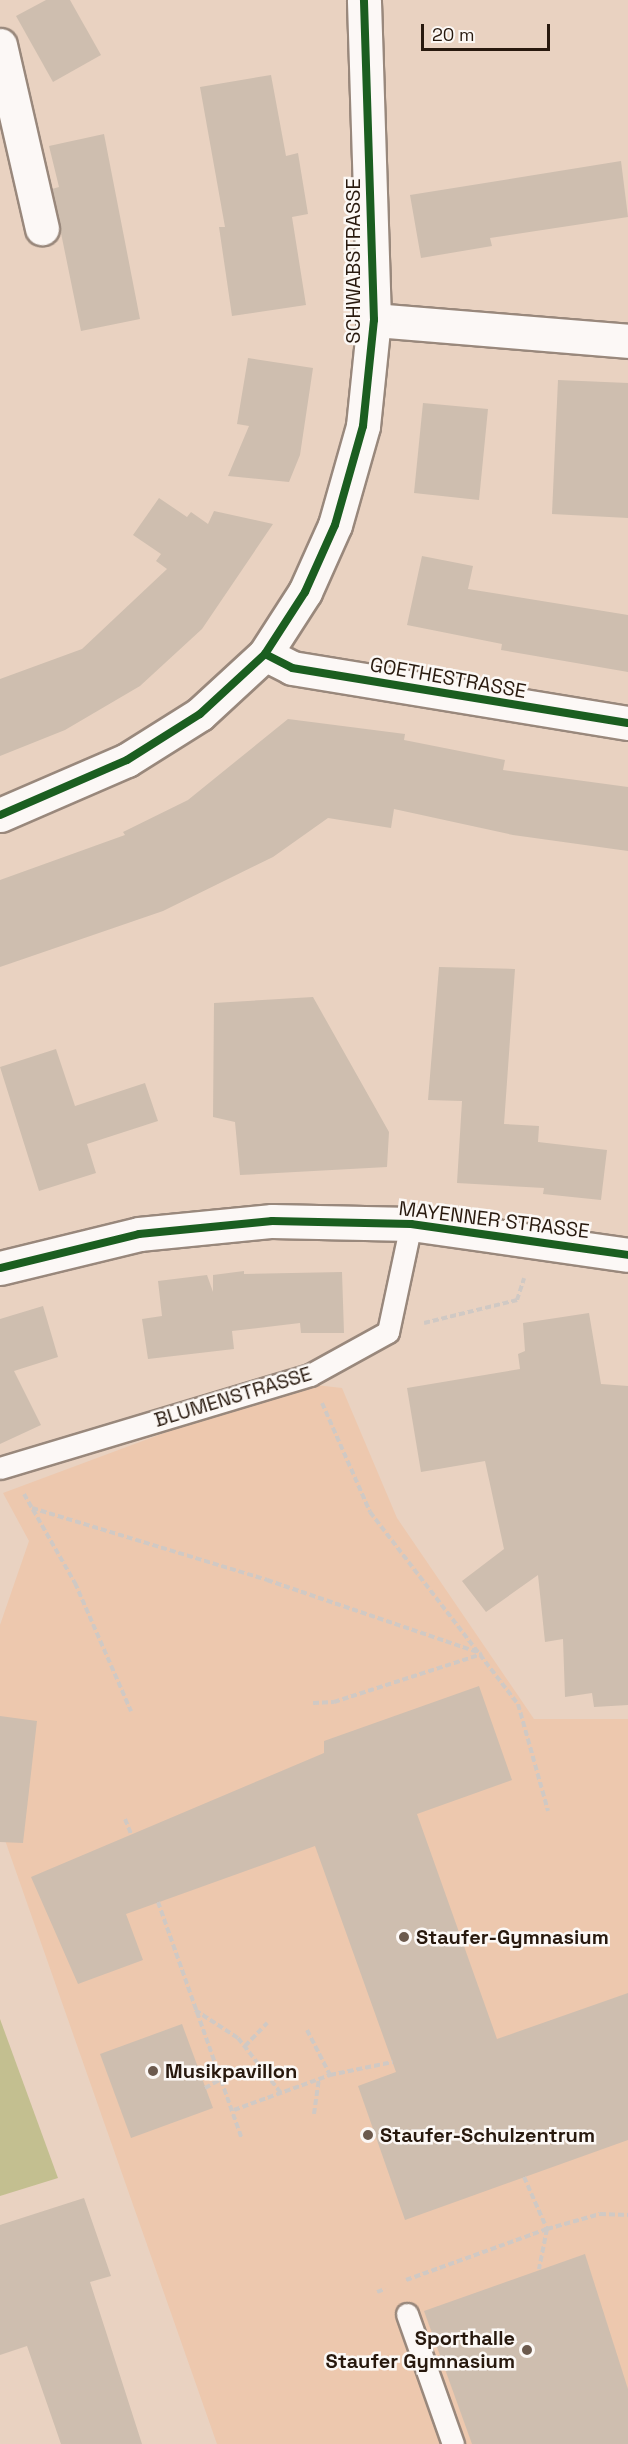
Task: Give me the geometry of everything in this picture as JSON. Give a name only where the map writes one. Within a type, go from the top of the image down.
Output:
[{"type":"street","name":"SCHWABSTRASSE","points":[[0,815],[127,760],[200,714],[265,654],[305,592],[334,525],[363,426],[374,320],[364,0]]},
{"type":"street","points":[[0,45],[42,228]]},
{"type":"street","points":[[374,320],[628,341]]},
{"type":"street","name":"GOETHESTRASSE","points":[[265,654],[292,668],[628,723]]},
{"type":"street","name":"MAYENNER STRASSE","points":[[0,1268],[139,1234],[211,1224],[411,1224],[628,1255]]},
{"type":"lane","points":[[388,1332],[411,1224]]},
{"type":"lane","name":"BLUMENSTRASSE","points":[[3,1466],[310,1375],[388,1332]]},
{"type":"lane","points":[[406,2314],[453,2444]]},
{"type":"path","points":[[388,1332],[517,1300],[537,1241]]},
{"type":"path","points":[[310,1375],[370,1512],[482,1654],[518,1704],[548,1811]]},
{"type":"path","points":[[3,1466],[32,1508],[75,1583],[131,1711]]},
{"type":"path","points":[[32,1508],[267,1580],[482,1654]]},
{"type":"path","points":[[313,1703],[334,1702],[482,1654]]},
{"type":"path","points":[[125,1819],[131,1834]]},
{"type":"path","points":[[158,1902],[195,2010],[234,2110],[242,2139]]},
{"type":"path","points":[[195,2010],[214,2019],[245,2046],[281,2093]]},
{"type":"path","points":[[245,2046],[267,2023]]},
{"type":"path","points":[[307,2030],[330,2075]]},
{"type":"path","points":[[234,2110],[330,2075],[393,2062]]},
{"type":"path","points":[[205,2088],[221,2079]]},
{"type":"path","points":[[314,2114],[319,2079]]},
{"type":"path","points":[[524,2177],[547,2229],[539,2269]]},
{"type":"path","points":[[426,2272],[547,2229],[600,2214],[628,2215]]},
{"type":"shaded area","name":"Staufer-Schulzentrum","points":[[298,1383],[342,1388],[397,1518],[534,1719],[628,1719],[628,2444],[217,2444],[0,1826],[0,1625],[29,1541],[3,1493]]},
{"type":"shaded area","points":[[0,2019],[58,2178],[0,2196]]},
{"type":"building","points":[[46,0],[70,0],[101,55],[53,82],[16,16]]},
{"type":"building","points":[[271,75],[286,156],[298,153],[308,214],[292,217],[306,305],[232,316],[219,227],[225,227],[200,87]]},
{"type":"building","points":[[104,134],[140,319],[81,331],[52,189],[59,187],[49,146]]},
{"type":"building","points":[[621,161],[628,217],[490,238],[492,246],[421,258],[410,195]]},
{"type":"building","points":[[248,358],[313,368],[300,455],[289,482],[228,476],[249,426],[237,424]]},
{"type":"building","points":[[558,380],[628,383],[628,518],[552,514]]},
{"type":"building","points":[[423,403],[488,409],[479,500],[414,493]]},
{"type":"building","points":[[159,498],[187,517],[191,512],[208,524],[214,511],[273,524],[202,629],[140,686],[65,730],[0,756],[0,679],[82,649],[167,569],[156,561],[161,554],[133,535]]},
{"type":"building","points":[[422,556],[473,566],[468,589],[628,615],[628,672],[501,650],[502,644],[407,625]]},
{"type":"building","points":[[288,719],[405,734],[404,740],[505,760],[503,770],[628,787],[628,851],[513,835],[394,809],[391,828],[328,818],[273,857],[163,911],[0,967],[0,880],[125,835],[123,832],[188,800]]},
{"type":"building","points":[[439,967],[515,969],[504,1124],[539,1126],[538,1142],[607,1150],[601,1200],[543,1194],[544,1188],[457,1183],[462,1101],[428,1100]]},
{"type":"building","points":[[313,997],[389,1132],[387,1167],[240,1175],[235,1122],[213,1117],[214,1003]]},
{"type":"building","points":[[56,1049],[75,1106],[145,1083],[158,1121],[87,1144],[96,1173],[39,1191],[0,1067]]},
{"type":"building","points":[[244,1271],[244,1274],[342,1272],[344,1333],[301,1333],[300,1323],[232,1331],[234,1349],[148,1359],[142,1319],[162,1316],[158,1281],[207,1275],[213,1292],[213,1275]]},
{"type":"building","points":[[43,1306],[58,1357],[14,1371],[41,1425],[0,1444],[0,1319]]},
{"type":"building","points":[[589,1313],[601,1384],[628,1386],[628,1705],[594,1707],[592,1693],[565,1697],[563,1639],[545,1642],[538,1575],[486,1612],[462,1581],[504,1549],[485,1461],[421,1472],[407,1388],[520,1369],[518,1354],[525,1351],[523,1323]]},
{"type":"building","name":"Staufer-Gymnasium","points":[[479,1686],[512,1780],[417,1814],[497,2039],[628,1993],[628,2140],[405,2220],[358,2086],[396,2072],[315,1846],[126,1914],[143,1960],[78,1984],[31,1877],[324,1753],[324,1741]]},
{"type":"building","points":[[0,1716],[37,1721],[23,1843],[0,1842]]},
{"type":"building","name":"Musikpavillon","points":[[182,2024],[213,2108],[131,2138],[100,2054]]},
{"type":"building","points":[[84,2198],[111,2276],[90,2282],[142,2444],[61,2444],[27,2346],[0,2355],[0,2225]]},
{"type":"building","name":"Sporthalle Staufer Gymnasium","points":[[585,2254],[628,2389],[628,2444],[472,2444],[424,2311]]},
{"type":"cycle path","points":[[0,815],[127,760],[200,714],[265,654],[305,592],[335,525],[363,426],[374,320],[364,0]]},
{"type":"cycle path","points":[[265,654],[292,668],[628,723]]},
{"type":"cycle path","points":[[0,1268],[139,1234],[272,1221],[411,1224],[628,1255]]},
{"type":"place","name":"Staufer-Gymnasium","points":[[404,1937]]},
{"type":"place","name":"Musikpavillon","points":[[153,2071]]},
{"type":"place","name":"Staufer-Schulzentrum","points":[[368,2135]]},
{"type":"place","name":"Sporthalle Staufer Gymnasium","points":[[527,2350]]}]
